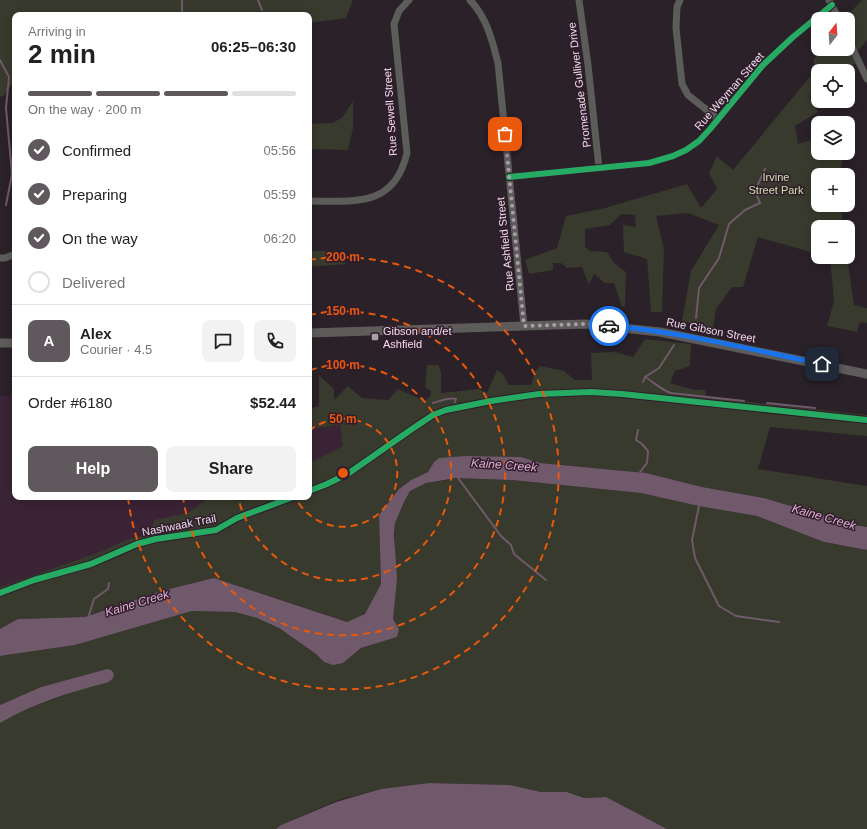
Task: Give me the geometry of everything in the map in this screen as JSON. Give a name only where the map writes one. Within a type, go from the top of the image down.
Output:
[{"type":"main road","name":"Rue Gibson Street","points":[[312,333],[585,324],[660,332],[867,374]]},
{"type":"main road","points":[[0,343],[12,343]]},
{"type":"street","name":"Rue Sewell Street","points":[[312,201],[358,201],[370,198],[380,194],[390,186],[401,171],[407,153],[394,24],[399,11],[409,0]]},
{"type":"street","name":"Rue Ashfield Street","points":[[470,0],[483,19],[491,35],[498,63],[524,326]]},
{"type":"street","name":"Promenade Gulliver Drive","points":[[579,0],[588,65],[599,168]]},
{"type":"street","points":[[680,0],[677,7],[676,28],[682,84],[688,95],[718,119]]},
{"type":"street","name":"Rue Weyman Street","points":[[509,177],[649,163],[673,156],[686,150],[699,141],[763,65],[830,2]]},
{"type":"street","points":[[830,2],[835,12]]},
{"type":"street","points":[[855,54],[867,79]]},
{"type":"street","points":[[0,258],[12,255]]},
{"type":"shaded area","points":[[0,396],[12,396],[12,500],[245,500],[215,514],[121,542],[105,550],[0,587]]},
{"type":"shaded area","points":[[340,425],[345,451],[312,468],[312,429]]},
{"type":"green space","points":[[0,0],[353,0],[346,18],[312,23],[312,12],[12,12],[12,84],[3,97],[0,96]]},
{"type":"green space","points":[[862,0],[867,0],[867,40],[855,54],[855,12],[851,12]]},
{"type":"green space","points":[[855,54],[859,62],[855,64],[814,64],[814,58],[817,56],[855,56]]},
{"type":"green space","name":"Irvine Street Park","points":[[811,75],[811,94],[809,96],[811,100],[811,108],[816,108],[818,112],[795,126],[798,144],[811,140],[811,160],[842,160],[841,168],[811,168],[811,212],[842,212],[842,220],[811,220],[811,252],[758,237],[743,287],[732,287],[716,309],[713,329],[682,321],[691,271],[719,225],[688,213],[656,216],[664,249],[662,312],[651,312],[647,259],[624,252],[623,225],[636,227],[635,215],[621,214],[610,225],[585,229],[585,247],[590,251],[607,252],[614,263],[626,272],[625,306],[622,307],[614,283],[605,283],[594,274],[589,285],[582,267],[567,268],[561,263],[553,263],[553,270],[529,274],[525,260],[557,248],[566,216],[605,208],[687,184],[701,208],[717,189],[709,173],[717,156],[733,170]]},
{"type":"green space","points":[[353,101],[353,128],[348,150],[312,149],[312,124],[332,123],[342,118]]},
{"type":"green space","points":[[312,251],[337,251],[346,264],[312,267]]},
{"type":"green space","points":[[831,264],[848,264],[854,305],[867,308],[867,323],[860,322],[857,332],[827,326],[834,301]]},
{"type":"green space","points":[[645,339],[691,344],[690,366],[675,371],[670,383],[694,390],[705,390],[706,397],[867,415],[867,436],[770,427],[758,469],[867,486],[867,527],[855,525],[764,498],[702,487],[646,473],[540,463],[521,457],[467,456],[434,462],[428,472],[411,480],[399,489],[379,515],[381,584],[365,615],[347,622],[214,578],[165,590],[85,617],[18,619],[0,629],[0,587],[105,550],[121,542],[150,533],[154,520],[188,513],[206,500],[312,500],[312,462],[343,446],[340,425],[312,429],[312,408],[319,406],[319,375],[334,389],[334,400],[348,386],[362,398],[388,400],[398,389],[425,401],[431,395],[431,391],[425,387],[427,365],[438,365],[441,372],[441,393],[479,389],[487,393],[497,370],[503,374],[509,385],[531,385],[535,372],[540,366],[564,371],[575,380],[592,380],[591,353],[615,352],[633,357]]},
{"type":"green space","points":[[458,478],[512,480],[641,493],[757,516],[824,542],[867,550],[867,829],[667,829],[606,797],[584,798],[567,792],[541,792],[510,785],[429,783],[381,789],[336,801],[281,825],[276,829],[0,829],[0,718],[74,692],[111,670],[107,669],[41,687],[0,705],[0,656],[75,645],[192,611],[235,612],[257,618],[279,628],[316,654],[324,662],[343,663],[361,648],[396,637],[399,629],[393,619],[395,523],[410,491],[426,483]]},
{"type":"water","name":"Kaine Creek","points":[[467,456],[521,457],[540,463],[646,473],[702,487],[764,498],[855,525],[867,527],[867,550],[824,542],[757,516],[699,506],[641,493],[512,480],[456,478],[426,483],[410,491],[395,523],[394,535],[397,579],[393,619],[399,629],[397,637],[361,648],[343,663],[333,665],[324,662],[316,654],[279,628],[257,618],[235,612],[192,611],[75,645],[0,656],[0,629],[18,619],[85,617],[165,590],[214,578],[347,622],[365,614],[381,584],[379,515],[399,489],[411,480],[428,472],[434,462],[439,458]]},
{"type":"water","points":[[107,669],[111,670],[114,674],[113,678],[109,682],[39,704],[0,723],[0,705],[41,687]]},
{"type":"water","points":[[429,783],[510,785],[541,792],[567,792],[584,798],[606,797],[667,829],[276,829],[281,825],[336,802],[381,789]]},
{"type":"waterway","points":[[182,0],[182,11]]},
{"type":"waterway","points":[[258,0],[262,10]]},
{"type":"waterway","points":[[0,60],[9,77],[6,108],[12,174],[6,205]]},
{"type":"waterway","points":[[696,318],[699,288],[719,258],[729,224],[745,210],[760,203],[755,191],[765,169]]},
{"type":"waterway","points":[[643,382],[645,377],[659,368],[674,345]]},
{"type":"waterway","points":[[645,377],[671,393],[744,401]]},
{"type":"waterway","points":[[433,403],[450,398],[456,399],[455,402]]},
{"type":"waterway","points":[[767,403],[815,408]]},
{"type":"waterway","points":[[638,430],[636,440],[648,451],[647,463],[640,472]]},
{"type":"waterway","points":[[458,478],[501,536],[511,545],[514,554],[546,580]]},
{"type":"waterway","points":[[699,506],[692,540],[695,558],[719,606],[736,616],[779,622]]},
{"type":"waterway","points":[[89,615],[94,599],[108,589],[109,583]]},
{"type":"cycle path","points":[[509,177],[649,163],[673,156],[686,150],[699,141],[710,129],[763,65],[793,37],[832,5]]},
{"type":"cycle path","points":[[312,490],[349,473],[433,415],[446,410],[491,401],[539,394],[591,392],[622,394],[867,420]]},
{"type":"cycle path","name":"Nashwaak Trail","points":[[0,593],[34,580],[91,564],[137,544],[156,539],[216,530],[237,518],[285,500]]},
{"type":"way so far","points":[[505,134],[524,326],[559,324],[609,326]]},
{"type":"place","name":"Gibson and/et Ashfield","points":[[375,337]]},
{"type":"route","points":[[609,326],[692,337],[822,364]]}]
